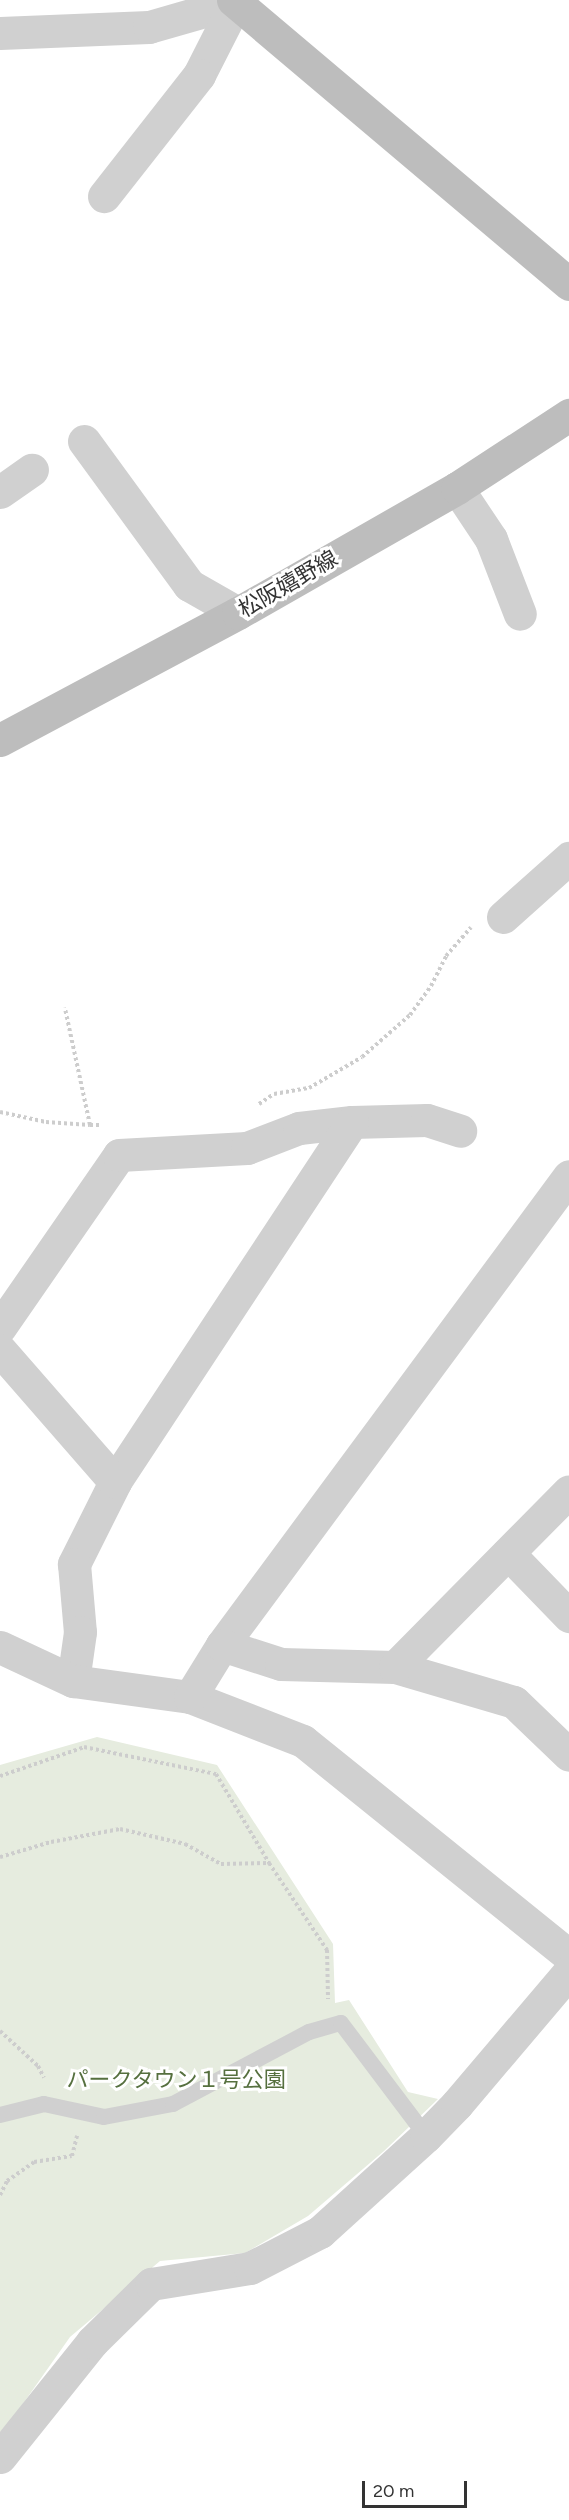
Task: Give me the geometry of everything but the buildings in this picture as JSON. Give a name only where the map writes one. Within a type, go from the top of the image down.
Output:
[{"type":"main road","points":[[235,1],[569,284]]},
{"type":"main road","name":"松阪嬉野線","points":[[0,740],[238,613],[457,488],[569,415]]},
{"type":"street","points":[[0,33],[149,27],[235,1]]},
{"type":"street","points":[[104,196],[199,75],[235,1]]},
{"type":"street","points":[[84,441],[189,585],[238,613]]},
{"type":"street","points":[[0,492],[32,471]]},
{"type":"street","points":[[457,488],[492,539],[520,614]]},
{"type":"street","points":[[503,917],[569,858]]},
{"type":"street","points":[[0,1327],[119,1155],[247,1148],[299,1128],[352,1122],[427,1120],[460,1131]]},
{"type":"street","points":[[73,1682],[80,1632],[74,1564],[115,1482],[352,1122]]},
{"type":"street","points":[[190,1696],[222,1646],[569,1176]]},
{"type":"street","points":[[0,1350],[115,1482]]},
{"type":"street","points":[[395,1666],[569,1491]]},
{"type":"street","points":[[508,1553],[569,1616]]},
{"type":"street","points":[[222,1646],[281,1664],[395,1666],[514,1702],[569,1755]]},
{"type":"street","points":[[0,1647],[73,1682],[190,1696],[303,1741],[569,1956]]},
{"type":"street","points":[[0,2457],[92,2342],[151,2284],[250,2268],[320,2232],[426,2136],[569,1972]]},
{"type":"lane","points":[[0,2115],[44,2104],[105,2117],[173,2104],[309,2032],[340,2023],[426,2136]]},
{"type":"path","points":[[255,1106],[274,1094],[309,1088],[362,1057],[410,1015],[431,986],[446,956],[467,930],[488,914],[503,917]]},
{"type":"path","points":[[65,1008],[90,1125]]},
{"type":"path","points":[[0,1112],[46,1122],[102,1125]]},
{"type":"path","points":[[0,1776],[84,1747],[216,1774],[269,1863],[327,1950],[329,2027]]},
{"type":"path","points":[[0,1857],[51,1842],[120,1829],[185,1845],[221,1864],[269,1863]]},
{"type":"path","points":[[0,2031],[39,2066],[56,2107]]},
{"type":"path","points":[[0,2195],[7,2181],[34,2162],[72,2156],[84,2113]]},
{"type":"green space","name":"パークタウン１号公園","points":[[97,1737],[217,1765],[333,1944],[335,2003],[349,2000],[408,2092],[438,2099],[384,2151],[308,2216],[245,2253],[160,2261],[70,2337],[15,2415],[0,2432],[0,1765]]}]
